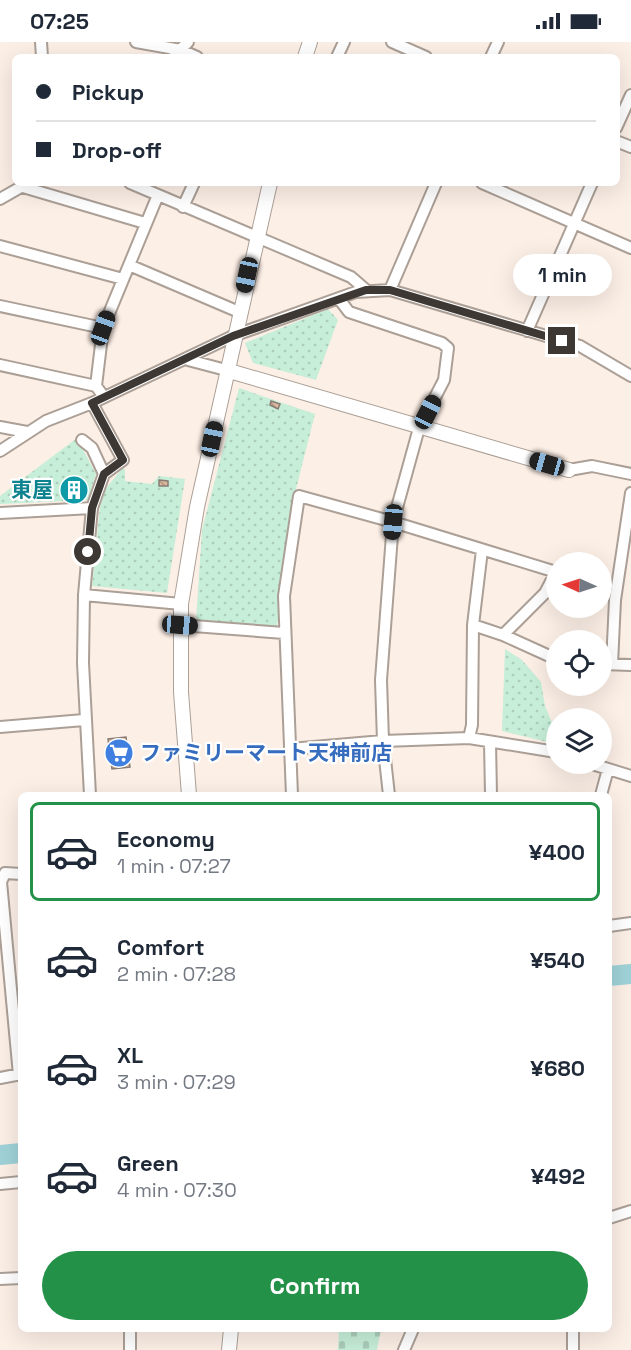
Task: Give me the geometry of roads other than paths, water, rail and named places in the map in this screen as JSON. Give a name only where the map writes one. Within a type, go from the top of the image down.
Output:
[{"type":"street","points":[[136,42],[181,50]]},
{"type":"street","points":[[392,42],[419,54]]},
{"type":"street","points":[[620,119],[631,95]]},
{"type":"street","points":[[0,199],[23,186]]},
{"type":"street","points":[[28,186],[145,223]]},
{"type":"street","points":[[137,186],[351,277],[366,290]]},
{"type":"street","points":[[183,207],[193,186]]},
{"type":"street","points":[[189,792],[181,692],[181,604],[197,507],[233,336],[269,186]]},
{"type":"street","points":[[390,290],[435,186]]},
{"type":"street","points":[[489,186],[631,248]]},
{"type":"street","points":[[527,331],[591,186]]},
{"type":"street","points":[[96,386],[103,328],[158,195]]},
{"type":"street","points":[[0,246],[123,279]]},
{"type":"street","points":[[129,265],[239,312]]},
{"type":"street","points":[[0,451],[46,421],[188,360],[233,336],[366,290],[390,290],[580,346],[631,376]]},
{"type":"street","points":[[339,299],[349,312],[442,343],[448,348],[444,380],[419,428],[393,522],[381,680],[383,741],[389,792]]},
{"type":"street","points":[[0,306],[103,328]]},
{"type":"street","points":[[188,360],[569,470],[592,466],[631,474]]},
{"type":"street","points":[[0,365],[96,386],[104,397]]},
{"type":"street","points":[[90,792],[84,720],[84,595],[92,508],[104,474],[123,460],[92,403]]},
{"type":"street","points":[[0,427],[27,432]]},
{"type":"street","points":[[82,440],[92,448],[104,474]]},
{"type":"street","points":[[611,630],[631,493]]},
{"type":"street","points":[[292,792],[284,596],[299,496],[556,572],[545,593],[503,635]]},
{"type":"street","points":[[0,513],[92,508]]},
{"type":"street","points":[[469,738],[472,724],[473,625],[482,550]]},
{"type":"street","points":[[84,595],[181,604]]},
{"type":"street","points":[[180,625],[284,633]]},
{"type":"street","points":[[473,625],[546,654]]},
{"type":"street","points":[[612,664],[631,665]]},
{"type":"street","points":[[0,727],[84,720]]},
{"type":"street","points":[[290,749],[383,741],[469,738],[546,750]]},
{"type":"street","points":[[490,742],[491,792]]},
{"type":"street","points":[[612,770],[631,776]]},
{"type":"street","points":[[602,792],[607,774]]},
{"type":"street","points":[[18,874],[2,873],[18,1054]]},
{"type":"street","points":[[612,926],[631,923]]},
{"type":"street","points":[[0,1078],[18,1075]]},
{"type":"street","points":[[0,1184],[18,1182]]},
{"type":"street","points":[[612,1217],[631,1211]]},
{"type":"street","points":[[0,1279],[18,1278]]},
{"type":"street","points":[[130,1332],[130,1350]]},
{"type":"street","points":[[229,1350],[231,1332]]},
{"type":"street","points":[[404,1350],[412,1332]]},
{"type":"street","points":[[573,1332],[573,1350]]},
{"type":"waterway","points":[[612,976],[631,974]]},
{"type":"waterway","points":[[0,1155],[18,1153]]},
{"type":"place","name":"東屋","points":[[74,490]]},
{"type":"place","name":"ファミリーマート天神前店","points":[[119,753]]}]
